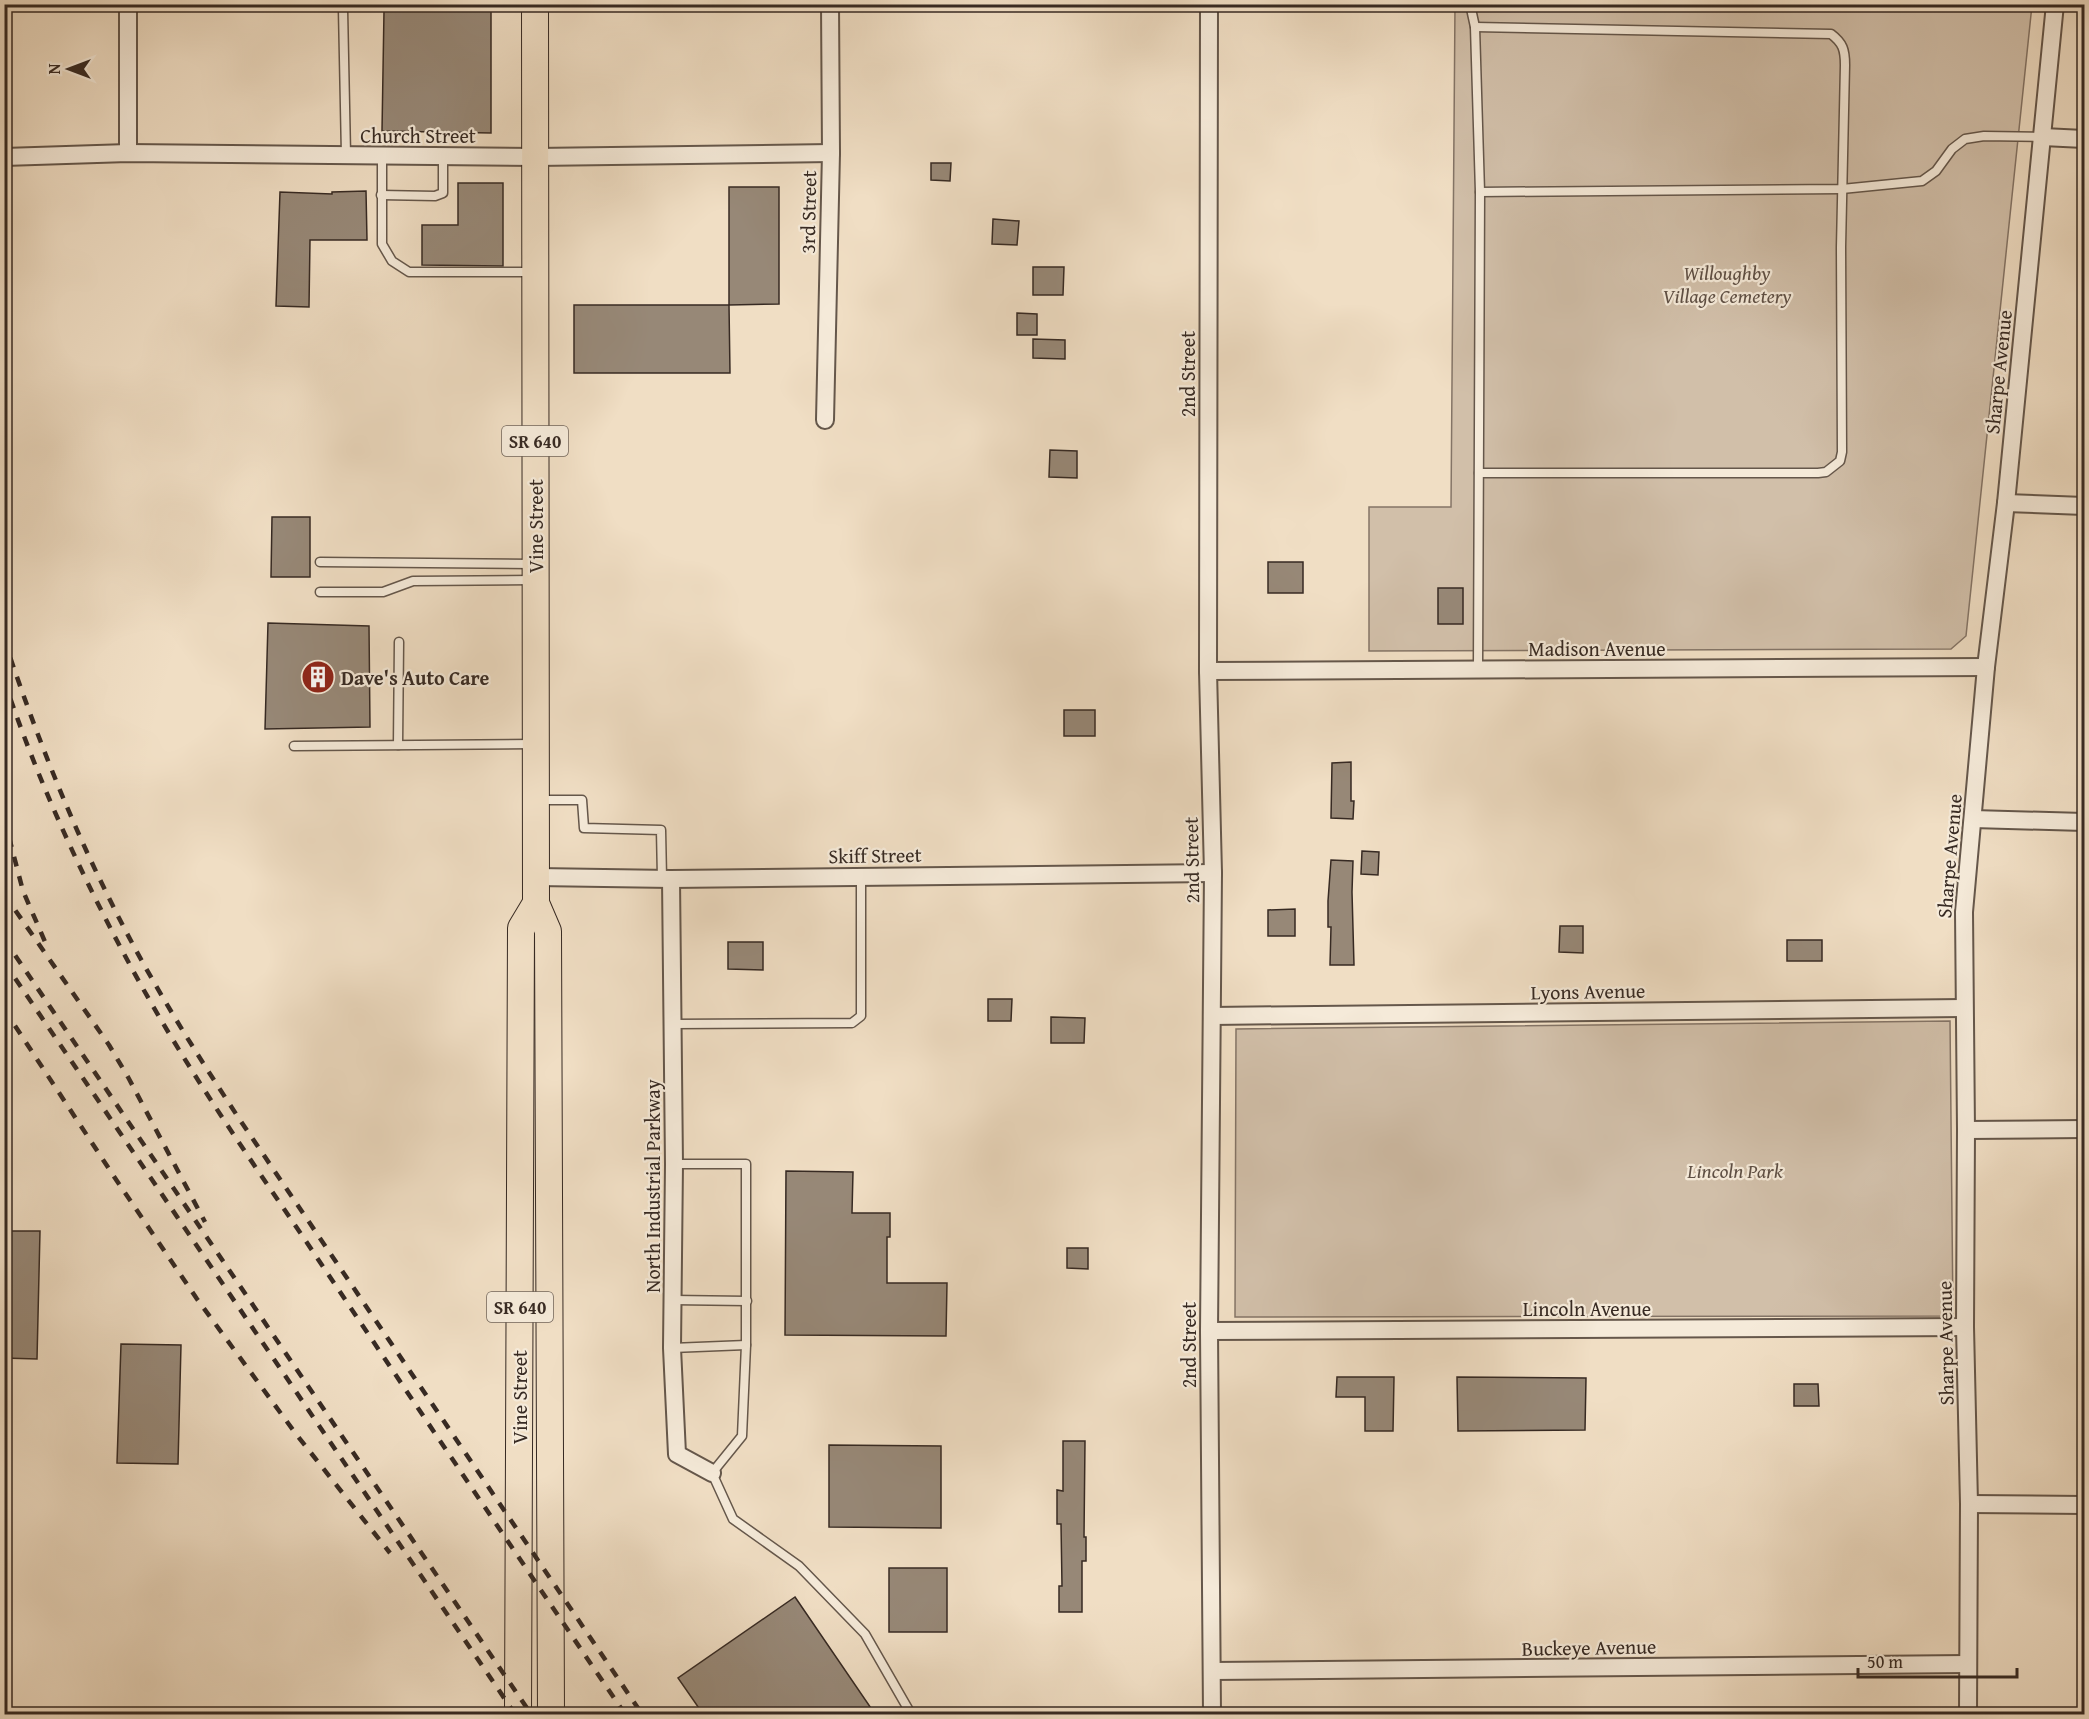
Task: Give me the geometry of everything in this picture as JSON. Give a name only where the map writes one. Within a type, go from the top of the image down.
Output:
[{"type":"main road","name":"Vine Street","points":[[535,4],[536,903],[548,931],[551,1714]]},
{"type":"main road","name":"Vine Street","points":[[518,1714],[521,928],[536,903]]},
{"type":"street","points":[[128,4],[128,153]]},
{"type":"street","name":"3rd Street","points":[[825,420],[831,153],[830,4]]},
{"type":"street","name":"2nd Street","points":[[1209,4],[1208,671],[1214,873],[1209,1331],[1212,1714]]},
{"type":"street","name":"Sharpe Avenue","points":[[1968,1714],[1969,1504],[1965,1328],[1964,912],[1986,667],[2006,503],[2055,4]]},
{"type":"street","points":[[2043,137],[2085,139]]},
{"type":"street","name":"Church Street","points":[[4,157],[128,153],[536,157],[831,153]]},
{"type":"street","points":[[2006,503],[2085,506]]},
{"type":"street","name":"Madison Avenue","points":[[1208,671],[1986,667]]},
{"type":"street","points":[[1973,819],[2085,822]]},
{"type":"street","name":"Skiff Street","points":[[537,877],[667,879],[1214,873]]},
{"type":"street","name":"North Industrial Parkway","points":[[667,879],[673,1024],[672,1348],[677,1454],[712,1473]]},
{"type":"street","name":"Lyons Avenue","points":[[1212,1016],[1963,1008]]},
{"type":"street","points":[[1966,1130],[2085,1129]]},
{"type":"street","name":"Lincoln Avenue","points":[[1209,1331],[1965,1328]]},
{"type":"street","points":[[1969,1504],[2085,1504]]},
{"type":"street","name":"Buckeye Avenue","points":[[1212,1671],[1967,1664]]},
{"type":"lane","points":[[1470,4],[1475,27],[1480,192],[1478,669]]},
{"type":"lane","points":[[343,9],[346,155]]},
{"type":"lane","points":[[1475,27],[1831,34],[1841,41],[1845,51],[1842,189],[1842,452],[1840,461],[1826,472],[1818,473],[1479,473]]},
{"type":"lane","points":[[1480,192],[1842,189],[1922,181],[1936,171],[1952,149],[1965,139],[1984,136],[2043,137]]},
{"type":"lane","points":[[382,155],[382,244],[392,261],[409,272],[535,272]]},
{"type":"lane","points":[[381,195],[435,196],[443,193],[442,156]]},
{"type":"lane","points":[[320,561],[535,572]]},
{"type":"lane","points":[[320,592],[383,592],[413,581],[535,572]]},
{"type":"lane","points":[[398,745],[399,642]]},
{"type":"lane","points":[[294,747],[535,744]]},
{"type":"lane","points":[[536,800],[582,800],[584,828],[661,830],[667,879]]},
{"type":"lane","points":[[673,1024],[852,1023],[861,1016],[861,877]]},
{"type":"lane","points":[[674,1164],[746,1164],[747,1301],[742,1436],[712,1473],[733,1519],[799,1566],[865,1634],[911,1714]]},
{"type":"lane","points":[[673,1300],[747,1301]]},
{"type":"lane","points":[[672,1348],[746,1346]]},
{"type":"green space","name":"Willoughby Village Cemetery","points":[[1455,5],[2032,5],[1966,636],[1951,649],[1369,651],[1369,507],[1451,507]]},
{"type":"green space","name":"Lincoln Park","points":[[1950,1021],[1953,1316],[1235,1317],[1236,1029]]},
{"type":"building","points":[[491,10],[491,133],[382,131],[384,11]]},
{"type":"building","points":[[931,163],[951,163],[950,181],[931,180]]},
{"type":"building","points":[[458,183],[503,183],[503,266],[422,265],[422,225],[458,225]]},
{"type":"building","points":[[729,187],[779,187],[779,304],[729,305]]},
{"type":"building","points":[[366,191],[367,240],[310,240],[309,307],[276,306],[280,192],[332,194],[332,192]]},
{"type":"building","points":[[993,219],[1019,221],[1017,245],[992,244]]},
{"type":"building","points":[[1033,267],[1064,267],[1063,295],[1033,295]]},
{"type":"building","points":[[574,305],[729,305],[730,373],[574,373]]},
{"type":"building","points":[[1017,313],[1037,314],[1037,335],[1017,335]]},
{"type":"building","points":[[1033,339],[1065,340],[1065,359],[1033,358]]},
{"type":"building","points":[[1050,450],[1077,451],[1077,478],[1049,477]]},
{"type":"building","points":[[272,517],[310,517],[310,577],[271,577]]},
{"type":"building","points":[[1268,562],[1303,562],[1303,593],[1268,593]]},
{"type":"building","points":[[1438,588],[1463,588],[1463,624],[1438,624]]},
{"type":"building","name":"Dave's Auto Care","points":[[268,623],[369,626],[370,727],[265,729]]},
{"type":"building","points":[[1064,710],[1095,710],[1095,736],[1064,736]]},
{"type":"building","points":[[1351,762],[1353,819],[1331,818],[1332,763]]},
{"type":"building","points":[[1362,851],[1379,852],[1378,875],[1361,874]]},
{"type":"building","points":[[1331,860],[1353,861],[1354,965],[1330,965],[1331,927],[1328,927],[1328,901]]},
{"type":"building","points":[[1295,909],[1295,936],[1268,936],[1268,910]]},
{"type":"building","points":[[1560,926],[1583,926],[1583,953],[1559,952]]},
{"type":"building","points":[[1787,940],[1822,940],[1822,961],[1787,961]]},
{"type":"building","points":[[728,942],[763,942],[763,970],[728,969]]},
{"type":"building","points":[[988,999],[1012,999],[1011,1021],[988,1021]]},
{"type":"building","points":[[1051,1017],[1085,1018],[1084,1043],[1051,1043]]},
{"type":"building","points":[[786,1171],[853,1172],[852,1213],[890,1213],[890,1237],[887,1237],[887,1283],[947,1283],[946,1336],[785,1335]]},
{"type":"building","points":[[4,1231],[40,1231],[37,1359],[4,1358]]},
{"type":"building","points":[[1067,1248],[1088,1248],[1088,1269],[1067,1268]]},
{"type":"building","points":[[121,1344],[181,1345],[178,1464],[117,1463]]},
{"type":"building","points":[[1337,1377],[1394,1377],[1393,1431],[1365,1431],[1365,1397],[1336,1397]]},
{"type":"building","points":[[1457,1377],[1586,1378],[1585,1430],[1458,1431]]},
{"type":"building","points":[[1794,1384],[1818,1384],[1819,1406],[1794,1406]]},
{"type":"building","points":[[1063,1441],[1085,1441],[1086,1561],[1082,1561],[1082,1612],[1059,1612],[1059,1586],[1062,1586],[1061,1524],[1057,1524],[1057,1490],[1063,1491]]},
{"type":"building","points":[[829,1445],[941,1446],[941,1528],[829,1527]]},
{"type":"building","points":[[889,1568],[947,1568],[947,1632],[889,1632]]},
{"type":"building","points":[[795,1597],[875,1714],[703,1714],[678,1678]]},
{"type":"railway","points":[[4,639],[40,740],[81,839],[126,932],[173,1014],[240,1120],[642,1714]]},
{"type":"railway","points":[[4,680],[65,836],[102,911],[162,1022],[230,1130],[625,1714]]},
{"type":"railway","points":[[4,818],[23,891],[46,944]]},
{"type":"railway","points":[[4,894],[109,1045],[205,1222]]},
{"type":"railway","points":[[4,939],[531,1714]]},
{"type":"railway","points":[[4,962],[515,1714]]},
{"type":"railway","points":[[4,1009],[197,1299],[296,1434],[390,1553]]},
{"type":"place","name":"Dave's Auto Care","points":[[318,677]]}]
